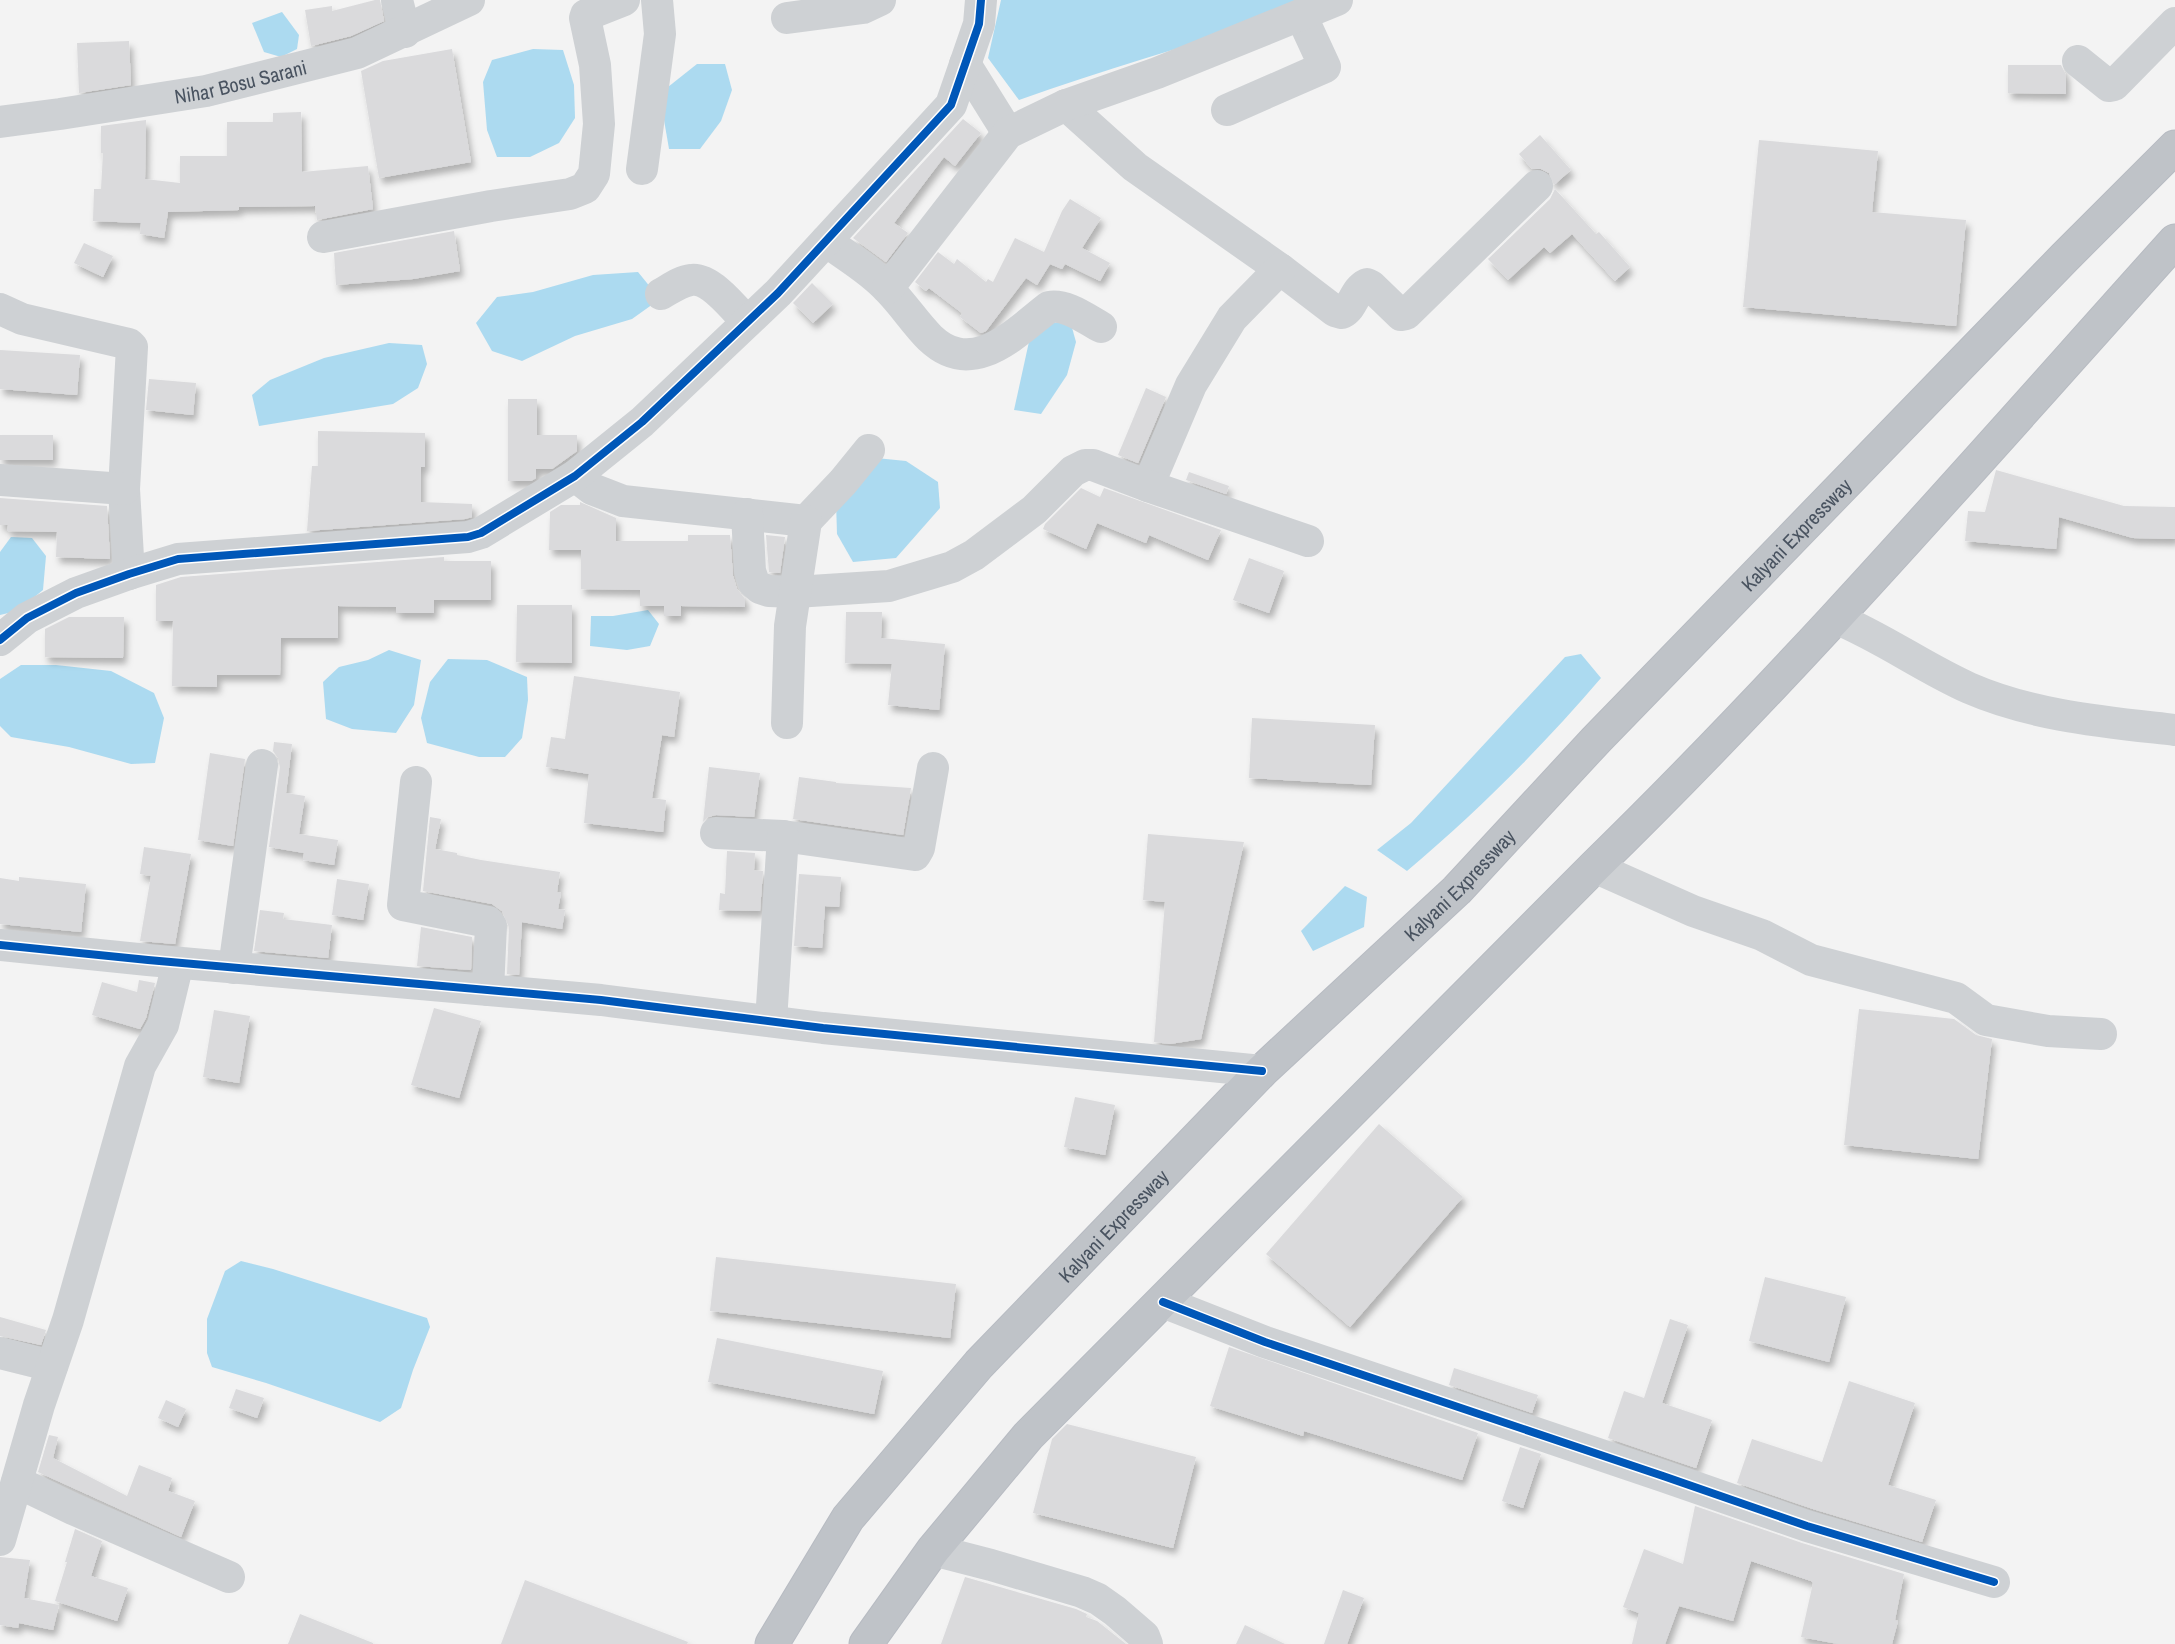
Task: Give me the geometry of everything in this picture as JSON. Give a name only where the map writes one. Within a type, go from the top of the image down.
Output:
[{"type":"highway","name":"Kalyani Expressway","points":[[772,1644],[848,1518],[979,1364],[1262,1071],[1457,890],[1596,740],[2065,256],[2175,147]]},
{"type":"highway","points":[[866,1644],[933,1550],[1028,1436],[1676,787],[1835,618],[2175,241]]},
{"type":"street","points":[[398,0],[405,32]]},
{"type":"street","name":"Nihar Bosu Sarani","points":[[0,122],[206,90],[357,52],[405,32],[469,0]]},
{"type":"street","points":[[581,9],[586,15],[624,0]]},
{"type":"street","points":[[642,169],[660,34],[657,0]]},
{"type":"street","points":[[787,18],[863,8],[880,0]]},
{"type":"street","points":[[0,639],[27,618],[76,593],[178,559],[468,537],[492,528],[574,476],[642,422],[778,293],[951,105],[979,24],[981,0]]},
{"type":"street","points":[[888,288],[1008,133],[1066,105],[1157,73],[1337,0]]},
{"type":"street","points":[[323,237],[491,206],[570,195],[585,188],[594,174],[599,124],[594,65],[581,9]]},
{"type":"street","points":[[1227,110],[1325,67],[1301,15]]},
{"type":"street","points":[[2078,61],[2109,86],[2114,85],[2175,22]]},
{"type":"street","points":[[965,64],[1008,133]]},
{"type":"street","points":[[1066,105],[1134,167],[1342,314],[1361,287],[1367,284],[1404,316],[1537,186]]},
{"type":"street","points":[[826,241],[888,288],[932,340],[946,350],[955,353],[974,354],[995,348],[1049,307],[1065,308],[1101,327]]},
{"type":"street","points":[[1148,486],[1191,385],[1232,318],[1280,269]]},
{"type":"street","points":[[661,294],[687,281],[699,280],[714,289],[747,322]]},
{"type":"street","points":[[0,309],[22,319],[129,344],[132,347],[124,489],[129,574]]},
{"type":"street","points":[[787,723],[790,626],[806,521],[869,450]]},
{"type":"street","points":[[747,514],[750,571],[753,583],[769,591],[795,592],[889,585],[952,567],[974,555],[1034,510],[1073,471],[1085,465],[1093,465],[1308,541]]},
{"type":"street","points":[[574,476],[592,489],[623,501],[806,521]]},
{"type":"street","points":[[0,480],[124,489]]},
{"type":"street","points":[[1835,618],[1867,631],[1922,666],[1970,688],[2013,704],[2098,720],[2175,730]]},
{"type":"street","points":[[234,968],[262,765]]},
{"type":"street","points":[[717,833],[783,836],[915,855],[919,848],[933,768]]},
{"type":"street","points":[[416,782],[403,905],[488,922],[491,926],[488,990]]},
{"type":"street","points":[[771,1021],[783,836]]},
{"type":"street","points":[[1594,867],[1693,911],[1762,935],[1811,960],[1956,999],[1986,1020],[2048,1031],[2101,1034]]},
{"type":"street","points":[[0,945],[601,1000],[771,1021],[1262,1071]]},
{"type":"street","points":[[0,1540],[68,1320],[140,1066],[163,1025],[178,963]]},
{"type":"street","points":[[1163,1302],[1276,1345],[1807,1526],[1994,1582]]},
{"type":"street","points":[[0,1353],[52,1366]]},
{"type":"street","points":[[17,1482],[229,1577]]},
{"type":"street","points":[[933,1550],[1082,1592],[1098,1599],[1144,1636],[1148,1644]]},
{"type":"water","points":[[1001,0],[1318,0],[1244,27],[1019,100],[988,58]]},
{"type":"water","points":[[282,12],[299,35],[297,49],[281,57],[264,52],[252,23]]},
{"type":"water","points":[[533,49],[563,50],[574,85],[575,118],[559,143],[530,157],[497,157],[487,130],[483,82],[492,60]]},
{"type":"water","points":[[697,64],[725,64],[732,90],[721,121],[700,149],[669,149],[663,114],[668,87]]},
{"type":"water","points":[[638,272],[660,299],[632,319],[575,336],[522,361],[492,351],[476,323],[497,297],[533,292],[593,275]]},
{"type":"water","points":[[1049,322],[1071,324],[1076,342],[1067,375],[1041,414],[1014,410],[1030,337]]},
{"type":"water","points":[[389,343],[422,345],[427,364],[418,388],[393,404],[259,426],[252,395],[270,380],[324,358]]},
{"type":"water","points":[[876,458],[906,461],[938,482],[940,508],[896,558],[853,562],[837,534],[836,501]]},
{"type":"water","points":[[11,537],[32,538],[46,556],[43,590],[17,611],[0,615],[0,552]]},
{"type":"water","points":[[648,610],[659,624],[650,646],[627,650],[590,646],[591,616],[613,616]]},
{"type":"water","points":[[389,650],[421,660],[414,705],[396,733],[352,729],[326,719],[323,682],[339,667],[368,660]]},
{"type":"water","points":[[1581,654],[1601,678],[1556,729],[1484,802],[1407,871],[1377,850],[1411,823],[1565,657]]},
{"type":"water","points":[[448,659],[487,660],[527,677],[528,700],[522,738],[505,757],[479,757],[427,743],[421,718],[430,682]]},
{"type":"water","points":[[21,665],[56,665],[111,671],[154,693],[164,718],[155,763],[131,764],[69,747],[11,737],[0,726],[0,679]]},
{"type":"water","points":[[1345,886],[1367,897],[1364,927],[1313,951],[1301,931]]},
{"type":"water","points":[[241,1261],[427,1318],[430,1327],[401,1408],[380,1422],[212,1367],[207,1353],[207,1319],[225,1271]]},
{"type":"building","points":[[380,0],[384,21],[351,36],[311,46],[305,10],[332,6],[332,11]]},
{"type":"building","points":[[129,41],[131,85],[79,93],[77,43]]},
{"type":"building","points":[[452,49],[471,162],[379,178],[361,71],[383,61]]},
{"type":"building","points":[[2008,65],[2061,65],[2066,75],[2066,94],[2008,93]]},
{"type":"building","points":[[301,112],[302,172],[368,166],[373,209],[317,220],[315,206],[239,207],[239,210],[168,212],[164,238],[140,234],[141,223],[93,221],[94,189],[101,189],[103,153],[101,153],[101,126],[146,120],[145,179],[180,183],[180,156],[227,156],[227,122],[273,122],[273,113]]},
{"type":"building","points":[[963,119],[981,133],[955,166],[944,157],[894,223],[908,233],[886,262],[853,238]]},
{"type":"building","points":[[1540,135],[1571,170],[1554,185],[1549,173],[1541,169],[1532,169],[1519,154]]},
{"type":"building","points":[[1759,140],[1878,151],[1872,212],[1966,220],[1956,326],[1743,307]]},
{"type":"building","points":[[1555,189],[1596,234],[1599,232],[1630,267],[1615,281],[1572,234],[1550,253],[1544,247],[1508,280],[1488,259],[1550,199]]},
{"type":"building","points":[[1070,199],[1101,218],[1082,248],[1110,263],[1100,281],[1065,264],[1062,269],[1050,264],[1037,285],[1026,278],[986,331],[981,333],[960,317],[962,313],[929,288],[926,291],[915,282],[938,252],[954,264],[957,259],[986,282],[988,279],[993,282],[1015,238],[1044,252],[1062,211]]},
{"type":"building","points":[[454,231],[460,271],[413,279],[336,285],[334,253]]},
{"type":"building","points":[[84,243],[113,256],[103,277],[74,263]]},
{"type":"building","points":[[812,283],[833,304],[813,323],[793,303]]},
{"type":"building","points":[[0,350],[80,355],[77,395],[0,389]]},
{"type":"building","points":[[149,379],[196,383],[193,415],[146,410]]},
{"type":"building","points":[[1146,388],[1166,397],[1138,463],[1118,455]]},
{"type":"building","points":[[508,399],[537,399],[537,435],[577,435],[577,451],[552,469],[536,469],[536,478],[531,481],[508,481]]},
{"type":"building","points":[[318,431],[425,433],[425,467],[421,467],[421,502],[472,504],[472,517],[307,531],[312,466],[318,466]]},
{"type":"building","points":[[0,435],[53,435],[53,460],[0,460]]},
{"type":"building","points":[[1996,470],[2124,506],[2175,507],[2175,539],[2133,538],[2059,517],[2056,549],[1965,541],[1968,511],[1985,512]]},
{"type":"building","points":[[1189,472],[1229,486],[1226,494],[1186,480]]},
{"type":"building","points":[[1081,488],[1100,497],[1104,488],[1221,530],[1208,560],[1149,535],[1146,543],[1097,523],[1086,549],[1043,529],[1045,524]]},
{"type":"building","points":[[0,498],[107,506],[110,559],[56,557],[57,532],[7,531],[8,525],[0,525]]},
{"type":"building","points":[[580,502],[616,518],[616,541],[688,541],[688,535],[730,535],[733,576],[737,589],[745,599],[745,607],[681,606],[681,616],[664,616],[664,606],[640,606],[640,590],[581,589],[581,550],[549,550],[550,512],[561,505],[580,505]]},
{"type":"building","points":[[766,535],[785,537],[780,573],[769,572]]},
{"type":"building","points":[[444,557],[444,561],[491,561],[491,600],[434,600],[434,613],[396,613],[396,607],[338,606],[338,638],[281,638],[280,675],[217,675],[217,687],[172,686],[173,621],[156,621],[156,585],[181,577]]},
{"type":"building","points":[[1249,558],[1284,571],[1269,613],[1233,600]]},
{"type":"building","points":[[517,605],[572,605],[572,663],[516,662]]},
{"type":"building","points":[[846,612],[882,612],[881,638],[945,644],[939,710],[888,705],[892,664],[845,663]]},
{"type":"building","points":[[69,617],[124,617],[123,658],[45,657],[45,629]]},
{"type":"building","points":[[574,676],[680,692],[674,737],[662,735],[652,798],[666,800],[663,832],[584,823],[589,774],[546,767],[551,737],[565,739]]},
{"type":"building","points":[[1252,718],[1375,725],[1371,785],[1249,778]]},
{"type":"building","points":[[274,742],[292,744],[286,793],[305,796],[299,834],[338,840],[334,865],[303,860],[304,853],[269,847],[280,767],[273,751]]},
{"type":"building","points":[[210,753],[245,759],[233,846],[198,840]]},
{"type":"building","points":[[709,767],[760,773],[754,817],[716,815],[708,817],[703,822]]},
{"type":"building","points":[[799,777],[836,783],[911,788],[903,835],[793,819]]},
{"type":"building","points":[[430,817],[441,819],[435,849],[481,860],[560,872],[557,892],[561,893],[558,909],[565,910],[562,929],[522,922],[519,975],[507,974],[509,927],[502,911],[492,904],[423,891]]},
{"type":"building","points":[[1148,834],[1244,842],[1201,1039],[1170,1044],[1154,1042],[1165,902],[1143,900]]},
{"type":"building","points":[[144,847],[191,854],[175,944],[140,941],[151,876],[140,874]]},
{"type":"building","points":[[727,851],[755,853],[754,870],[763,871],[760,911],[719,910],[720,893],[725,894]]},
{"type":"building","points":[[799,874],[841,877],[839,907],[825,906],[822,948],[794,946]]},
{"type":"building","points":[[19,877],[86,884],[81,932],[0,924],[0,878],[19,881]]},
{"type":"building","points":[[337,879],[369,884],[363,920],[332,915]]},
{"type":"building","points":[[260,910],[284,913],[283,919],[332,925],[328,958],[254,951]]},
{"type":"building","points":[[421,927],[472,937],[471,970],[417,966]]},
{"type":"building","points":[[139,980],[155,983],[146,1018],[140,1029],[92,1015],[102,982],[137,992]]},
{"type":"building","points":[[434,1008],[481,1021],[459,1098],[411,1085]]},
{"type":"building","points":[[1859,1009],[1954,1019],[1976,1035],[1992,1039],[1978,1159],[1844,1145]]},
{"type":"building","points":[[214,1010],[250,1016],[239,1083],[203,1077]]},
{"type":"building","points":[[1075,1097],[1115,1105],[1105,1155],[1064,1147]]},
{"type":"building","points":[[1379,1124],[1463,1197],[1350,1327],[1266,1254]]},
{"type":"building","points":[[716,1257],[956,1284],[950,1338],[710,1311]]},
{"type":"building","points":[[1765,1277],[1846,1297],[1829,1362],[1749,1341]]},
{"type":"building","points":[[0,1317],[46,1330],[41,1345],[0,1336]]},
{"type":"building","points":[[1670,1319],[1688,1325],[1662,1403],[1712,1420],[1696,1468],[1608,1438],[1624,1391],[1644,1398]]},
{"type":"building","points":[[717,1338],[883,1371],[874,1414],[708,1382]]},
{"type":"building","points":[[1229,1347],[1478,1433],[1462,1480],[1304,1431],[1303,1436],[1210,1406]]},
{"type":"building","points":[[1454,1368],[1538,1395],[1532,1413],[1449,1385]]},
{"type":"building","points":[[1849,1381],[1915,1403],[1888,1485],[1936,1500],[1922,1542],[1737,1483],[1752,1439],[1822,1462]]},
{"type":"building","points":[[236,1389],[264,1398],[257,1418],[229,1408]]},
{"type":"building","points":[[166,1400],[186,1409],[178,1427],[158,1418]]},
{"type":"building","points":[[1067,1424],[1196,1457],[1173,1548],[1033,1513],[1052,1439]]},
{"type":"building","points":[[49,1435],[58,1437],[53,1458],[127,1496],[139,1465],[172,1478],[168,1491],[195,1501],[181,1537],[38,1472]]},
{"type":"building","points":[[1520,1447],[1541,1454],[1523,1508],[1502,1501]]},
{"type":"building","points":[[1695,1506],[1802,1543],[1904,1574],[1895,1620],[1898,1621],[1892,1644],[1838,1644],[1801,1637],[1813,1583],[1751,1561],[1733,1621],[1679,1606],[1665,1644],[1632,1644],[1639,1613],[1623,1607],[1644,1549],[1683,1564]]},
{"type":"building","points":[[75,1529],[102,1541],[91,1576],[128,1588],[117,1621],[55,1601]]},
{"type":"building","points":[[0,1557],[30,1560],[24,1598],[59,1605],[53,1630],[19,1623],[18,1628],[0,1625]]},
{"type":"building","points":[[965,1577],[1076,1609],[1087,1614],[1086,1617],[1097,1621],[1126,1644],[941,1644]]},
{"type":"building","points":[[525,1580],[688,1642],[687,1644],[501,1644]]},
{"type":"building","points":[[1343,1590],[1364,1598],[1347,1644],[1324,1644]]},
{"type":"building","points":[[300,1614],[373,1643],[373,1644],[288,1644]]},
{"type":"building","points":[[1245,1625],[1285,1644],[1236,1644]]},
{"type":"cycle path","points":[[0,640],[27,618],[76,593],[178,559],[468,537],[481,533],[575,476],[642,422],[778,293],[951,105],[979,24],[981,0]]},
{"type":"cycle path","points":[[0,945],[601,1000],[823,1028],[1262,1071]]},
{"type":"cycle path","points":[[1163,1302],[1265,1342],[1807,1526],[1994,1582]]}]
